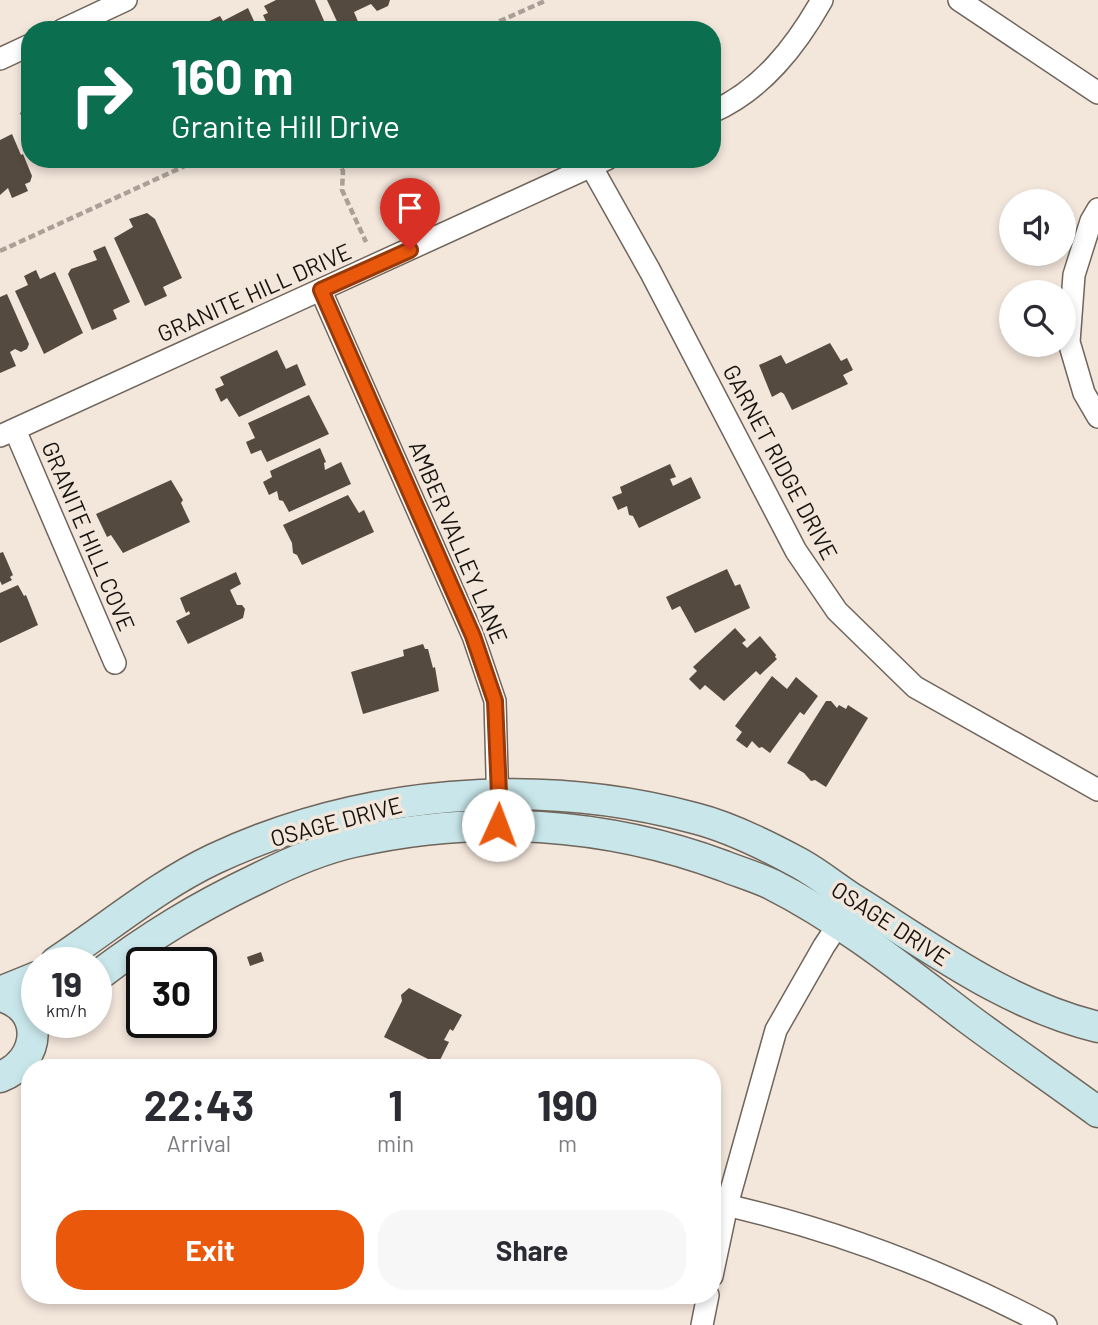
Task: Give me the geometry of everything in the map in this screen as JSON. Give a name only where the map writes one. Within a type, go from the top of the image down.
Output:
[{"type":"street","points":[[81,21],[126,0]]},
{"type":"street","points":[[721,108],[766,77],[810,22],[822,0]]},
{"type":"street","points":[[959,0],[1098,93]]},
{"type":"street","points":[[0,59],[21,49]]},
{"type":"street","name":"GRANITE HILL DRIVE","points":[[7,433],[588,168]]},
{"type":"street","name":"GARNET RIDGE DRIVE","points":[[601,168],[650,271],[796,551],[837,611],[915,687],[1098,790]]},
{"type":"street","points":[[1098,209],[1091,221],[1074,275],[1069,342],[1084,393],[1098,417]]},
{"type":"street","name":"AMBER VALLEY LANE","points":[[321,290],[473,636],[495,701],[498,825]]},
{"type":"street","name":"GRANITE HILL COVE","points":[[7,433],[115,663]]},
{"type":"street","name":"OSAGE DRIVE","points":[[77,947],[144,900],[214,859],[287,831],[376,806],[443,796],[499,794],[634,804],[697,818],[801,864],[848,911],[1098,1112]]},
{"type":"street","name":"OSAGE DRIVE","points":[[112,965],[204,904],[296,860],[364,840],[415,831],[498,825],[557,827],[616,835],[685,852],[848,911],[1021,1000],[1072,1021],[1098,1027]]},
{"type":"street","points":[[721,1201],[776,1030],[824,946],[848,911]]},
{"type":"street","points":[[0,994],[21,984]]},
{"type":"street","points":[[0,994],[21,1007]]},
{"type":"street","points":[[26,1059],[36,1038]]},
{"type":"street","points":[[0,1077],[21,1065]]},
{"type":"street","points":[[721,1204],[802,1223],[860,1243],[997,1299],[1046,1325]]},
{"type":"street","points":[[702,1325],[706,1304]]},
{"type":"path","points":[[500,21],[547,0]]},
{"type":"path","points":[[0,251],[181,168]]},
{"type":"path","points":[[342,168],[342,190],[366,242]]},
{"type":"building","points":[[276,0],[315,0],[324,21],[266,21],[263,15],[268,13],[264,6]]},
{"type":"building","points":[[327,0],[390,0],[388,6],[377,11],[371,4],[354,12],[358,21],[337,21]]},
{"type":"building","points":[[248,8],[254,21],[223,21]]},
{"type":"building","points":[[220,16],[223,21],[210,21]]},
{"type":"building","points":[[12,134],[21,155],[21,168],[29,168],[32,176],[30,182],[25,184],[28,191],[12,198],[8,188],[0,195],[0,140]]},
{"type":"building","points":[[147,213],[155,219],[182,278],[163,287],[167,296],[145,306],[114,238],[133,227],[129,219]]},
{"type":"building","points":[[105,246],[130,302],[113,310],[117,319],[92,330],[68,274],[71,269],[97,260],[93,251]]},
{"type":"building","points":[[36,270],[40,279],[55,272],[83,333],[44,354],[15,291],[28,285],[24,276]]},
{"type":"building","points":[[7,294],[29,344],[27,349],[21,352],[15,349],[10,352],[16,366],[0,373],[0,297]]},
{"type":"building","points":[[830,343],[841,361],[847,358],[853,370],[843,375],[848,384],[792,410],[781,392],[772,397],[759,365],[781,355],[786,364]]},
{"type":"building","points":[[277,350],[286,369],[297,364],[306,385],[239,417],[227,398],[221,402],[215,389],[224,385],[220,377]]},
{"type":"building","points":[[309,395],[329,434],[267,462],[261,450],[251,454],[246,442],[255,438],[248,423]]},
{"type":"building","points":[[320,448],[326,462],[325,470],[341,462],[351,484],[289,512],[283,501],[279,500],[277,491],[269,495],[263,482],[272,477],[270,471]]},
{"type":"building","points":[[670,464],[676,477],[670,479],[673,486],[691,477],[701,498],[639,528],[633,516],[629,515],[627,506],[618,510],[612,497],[622,493],[620,487]]},
{"type":"building","points":[[171,480],[183,500],[181,503],[190,522],[123,553],[111,535],[107,537],[96,514]]},
{"type":"building","points":[[348,495],[359,513],[364,510],[374,532],[302,565],[293,553],[292,543],[283,525]]},
{"type":"building","points":[[3,552],[13,575],[10,577],[12,580],[2,585],[0,553]]},
{"type":"building","points":[[727,569],[735,586],[740,584],[750,608],[695,633],[680,606],[672,610],[666,597]]},
{"type":"building","points":[[236,572],[241,584],[230,590],[237,605],[242,605],[245,609],[243,618],[188,644],[176,621],[190,614],[189,611],[186,613],[180,598]]},
{"type":"building","points":[[18,585],[24,596],[26,595],[38,625],[0,643],[0,593]]},
{"type":"building","points":[[735,628],[746,640],[742,643],[747,648],[760,636],[777,659],[760,675],[756,671],[724,701],[705,685],[700,690],[689,679],[697,671],[693,667]]},
{"type":"building","points":[[423,644],[425,649],[428,649],[433,668],[435,667],[439,691],[363,714],[351,672],[404,656],[403,650]]},
{"type":"building","points":[[772,676],[787,689],[796,677],[818,696],[804,715],[800,712],[770,753],[752,741],[747,748],[736,740],[742,732],[735,726]]},
{"type":"building","points":[[826,701],[831,701],[837,708],[839,705],[846,709],[848,705],[868,718],[826,787],[815,780],[811,781],[804,773],[787,763]]},
{"type":"building","points":[[261,952],[264,961],[250,966],[247,957]]},
{"type":"building","points":[[409,988],[462,1015],[444,1040],[449,1042],[440,1059],[428,1059],[384,1037],[402,1001],[401,995]]},
{"type":"route","points":[[410,250],[321,290],[473,636],[495,701],[498,825]]}]
